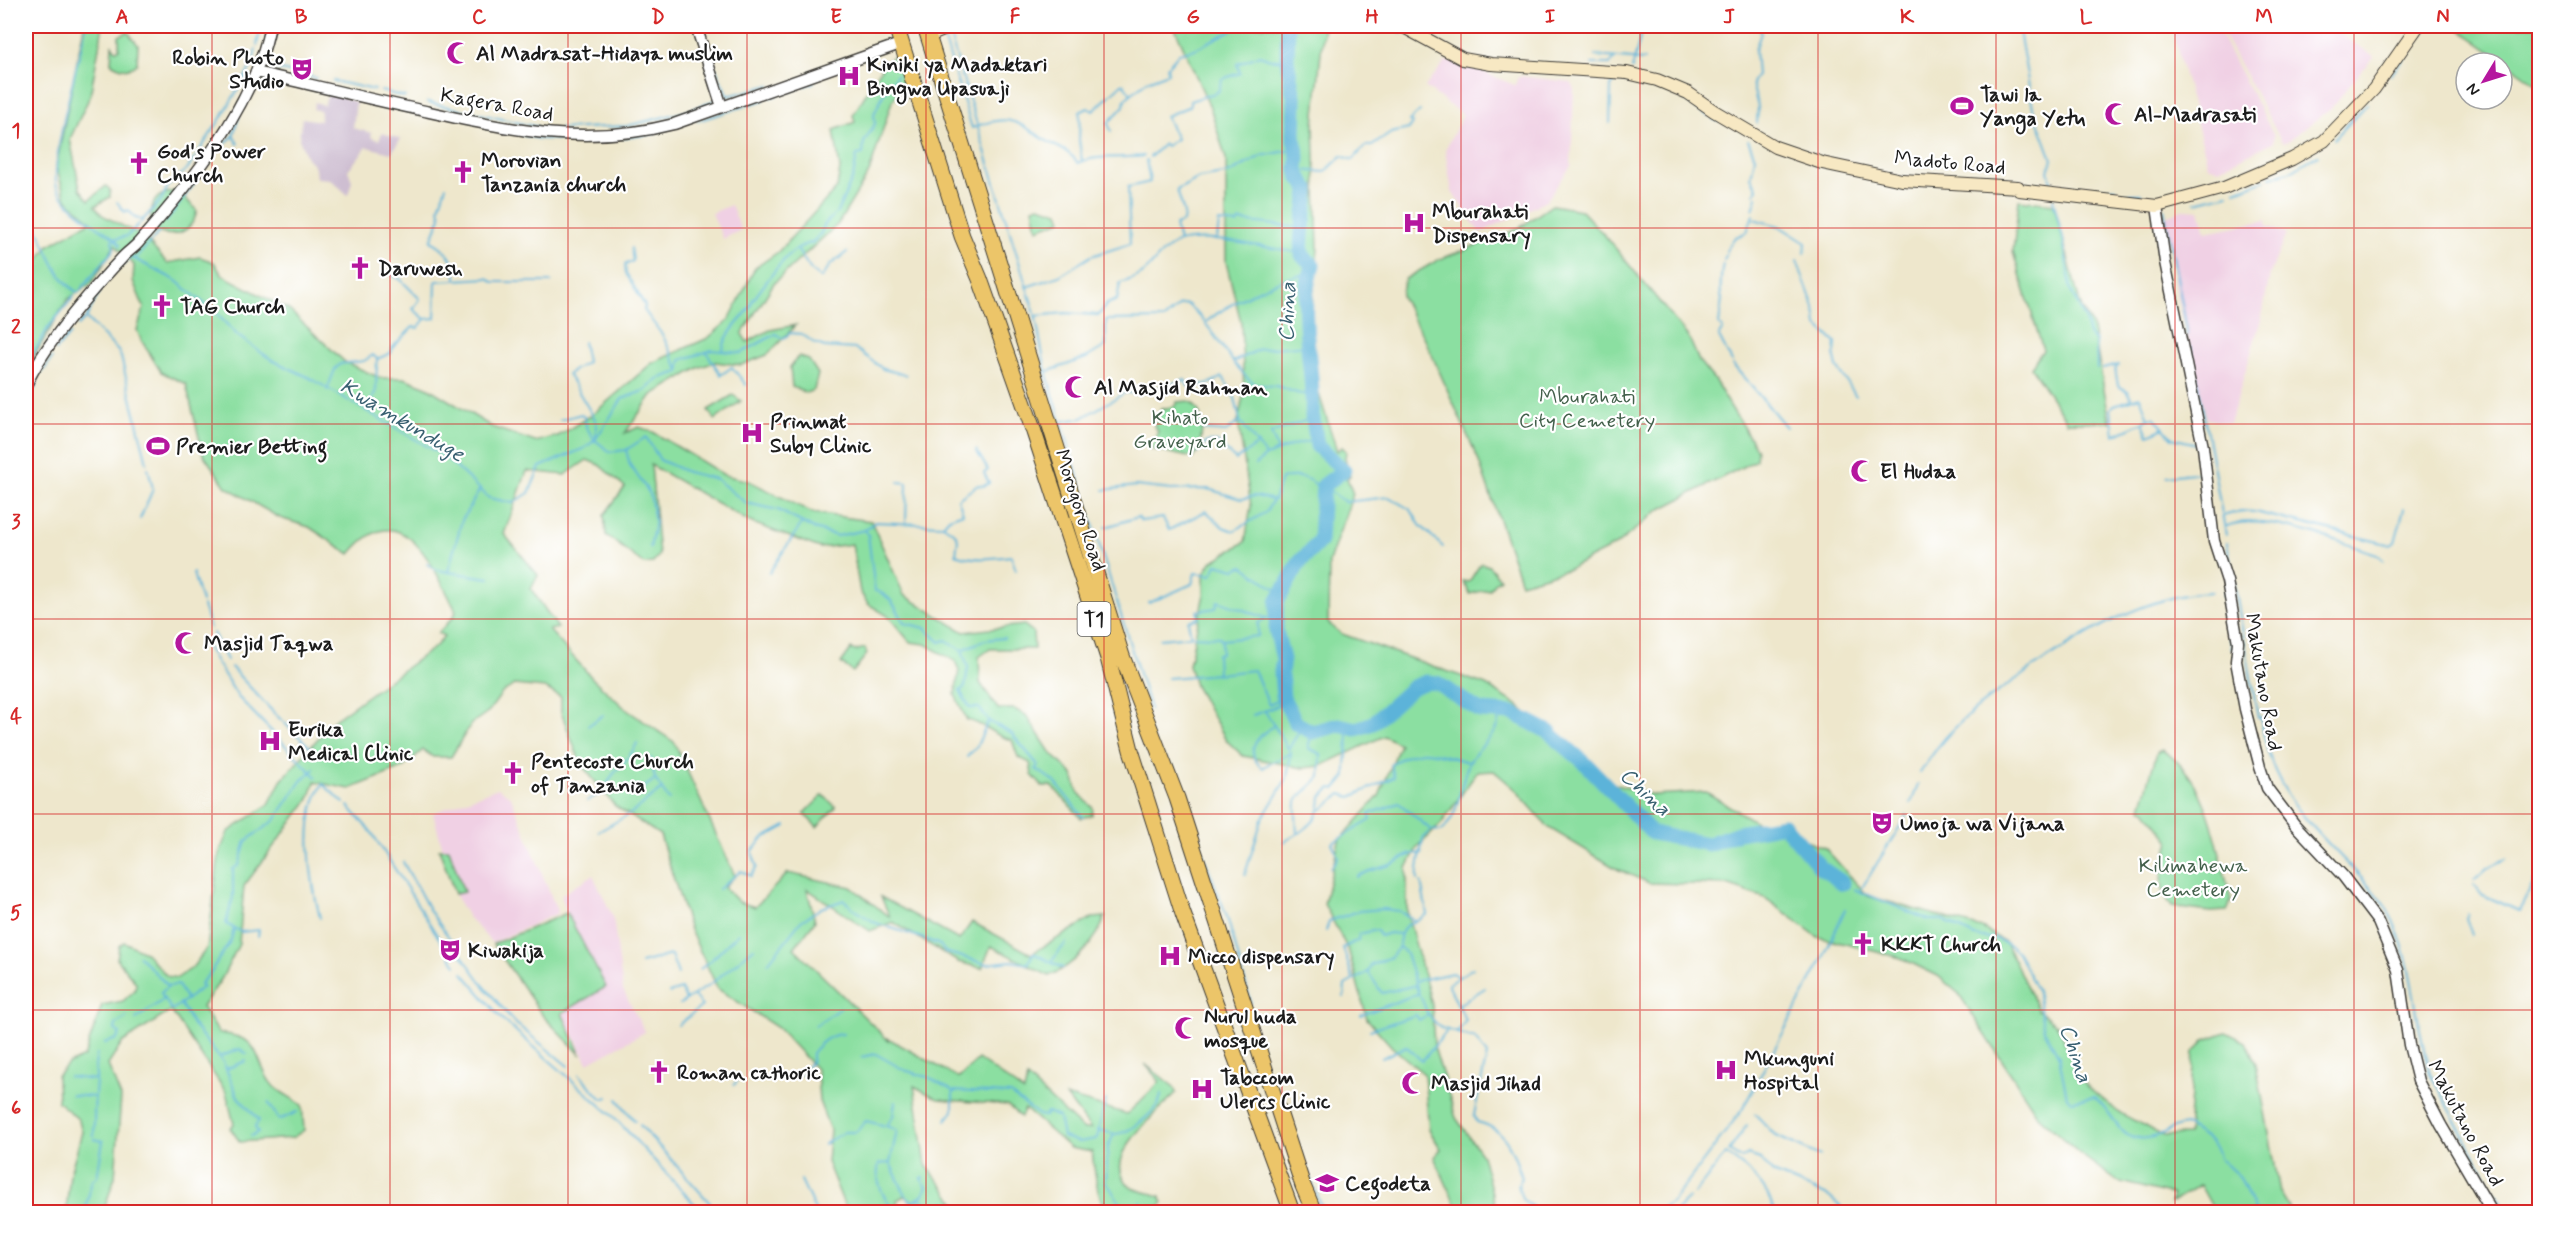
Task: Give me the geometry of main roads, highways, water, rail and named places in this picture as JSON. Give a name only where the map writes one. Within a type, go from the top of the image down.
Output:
[{"type":"highway","name":"Morogoro Road","points":[[896,26],[962,236],[980,279],[1034,432],[1108,658],[1131,750],[1189,932],[1292,1212]]},
{"type":"highway","name":"Morogoro Road","points":[[927,31],[1122,656],[1177,798],[1303,1186],[1314,1212]]},
{"type":"main road","points":[[927,31],[954,26]]},
{"type":"main road","name":"Madoto Road","points":[[1402,26],[1463,59],[1491,64],[1627,73],[1657,80],[1689,93],[1714,111],[1775,147],[1822,163],[1902,180],[2018,187],[2019,190],[2047,194],[2157,206],[2224,188],[2292,159],[2324,141],[2374,89],[2418,26]]},
{"type":"waterway","points":[[86,26],[57,156],[57,187],[74,209],[114,238],[120,245]]},
{"type":"waterway","points":[[257,45],[261,26]]},
{"type":"waterway","points":[[1111,131],[1108,123],[1124,106],[1125,99],[1147,81],[1168,73],[1167,67],[1179,53],[1195,49],[1240,26]]},
{"type":"waterway","name":"China","points":[[1288,26],[1287,60],[1295,102],[1294,139],[1298,157],[1297,170],[1308,189],[1302,255],[1313,265],[1306,301],[1312,417]]},
{"type":"waterway","points":[[1388,26],[1403,33]]},
{"type":"waterway","points":[[1632,69],[1643,26]]},
{"type":"waterway","points":[[1757,123],[1758,107],[1752,83],[1757,75],[1755,50],[1761,33],[1758,26]]},
{"type":"waterway","points":[[2018,26],[2033,108],[2052,159],[2048,171],[2051,182],[2057,188],[2064,186],[2076,190],[2116,188]]},
{"type":"waterway","points":[[2421,35],[2428,26]]},
{"type":"waterway","points":[[949,33],[1035,314],[1046,372],[1150,709]]},
{"type":"waterway","points":[[2391,75],[2418,39]]},
{"type":"waterway","points":[[945,41],[972,128],[995,121],[1012,121],[1067,152],[1078,163],[1102,158],[1144,156]]},
{"type":"waterway","points":[[141,222],[161,200],[168,186],[188,168],[252,65],[256,49]]},
{"type":"waterway","points":[[1150,157],[1164,144],[1166,146],[1177,139],[1166,116],[1190,106],[1190,101],[1218,92],[1222,79],[1240,73],[1237,64],[1260,55],[1273,60],[1287,60]]},
{"type":"waterway","points":[[1595,56],[1644,60]]},
{"type":"waterway","points":[[1592,64],[1610,64],[1615,58]]},
{"type":"waterway","points":[[267,67],[316,78]]},
{"type":"waterway","points":[[715,68],[728,96]]},
{"type":"waterway","points":[[723,350],[728,335],[748,311],[752,301],[779,266],[795,250],[812,243],[825,224],[837,212],[853,177],[857,155],[863,154],[864,142],[875,124],[874,114],[883,95],[897,75]]},
{"type":"waterway","points":[[1610,123],[1611,86],[1618,78]]},
{"type":"waterway","points":[[261,79],[278,83]]},
{"type":"waterway","points":[[1616,79],[1649,85]]},
{"type":"waterway","points":[[333,81],[375,90]]},
{"type":"waterway","points":[[804,86],[814,82]]},
{"type":"waterway","points":[[1082,161],[1079,140],[1080,112],[1088,108],[1093,111],[1123,83],[1131,94]]},
{"type":"waterway","points":[[728,96],[770,85]]},
{"type":"waterway","points":[[791,90],[797,88]]},
{"type":"waterway","points":[[381,91],[405,97]]},
{"type":"waterway","points":[[771,97],[777,95]]},
{"type":"waterway","points":[[1681,96],[1708,116]]},
{"type":"waterway","points":[[560,129],[627,126],[688,111],[715,100]]},
{"type":"waterway","points":[[697,121],[764,100]]},
{"type":"waterway","points":[[427,102],[538,127]]},
{"type":"waterway","points":[[2334,139],[2367,104]]},
{"type":"waterway","points":[[1297,170],[1325,172],[1342,156],[1353,160],[1365,146],[1372,146],[1391,133],[1409,129],[1412,123],[1409,121],[1420,111]]},
{"type":"waterway","points":[[216,153],[233,136],[239,116]]},
{"type":"waterway","points":[[1713,119],[1720,121]]},
{"type":"waterway","points":[[624,138],[657,133]]},
{"type":"waterway","points":[[522,135],[540,139],[594,140]]},
{"type":"waterway","points":[[234,137],[238,144]]},
{"type":"waterway","points":[[1748,140],[1755,157],[1751,177],[1757,188],[1755,194]]},
{"type":"waterway","points":[[1179,242],[1175,225],[1183,222],[1184,213],[1177,190],[1199,178],[1230,173],[1261,156],[1297,149]]},
{"type":"waterway","points":[[2271,177],[2289,172],[2318,155]]},
{"type":"waterway","points":[[1026,287],[1059,276],[1091,256],[1130,244],[1128,187],[1150,182],[1146,160]]},
{"type":"waterway","points":[[2236,191],[2265,180]]},
{"type":"waterway","points":[[166,222],[194,184]]},
{"type":"waterway","points":[[446,186],[439,208],[441,217],[431,241],[449,256],[455,267],[456,279]]},
{"type":"waterway","points":[[2127,194],[2141,194]]},
{"type":"waterway","points":[[2195,202],[2228,194]]},
{"type":"waterway","points":[[1753,210],[1757,197]]},
{"type":"waterway","points":[[2053,199],[2063,239],[2071,291],[2085,318],[2089,335],[2096,342],[2097,369]]},
{"type":"waterway","points":[[117,202],[125,212],[128,210],[135,218],[143,220]]},
{"type":"waterway","points":[[2164,209],[2188,335]]},
{"type":"waterway","points":[[1736,237],[1747,232],[1753,215]]},
{"type":"waterway","points":[[1754,219],[1779,226],[1806,243],[1805,253]]},
{"type":"waterway","points":[[1217,240],[1219,222],[1237,224],[1240,221],[1302,228]]},
{"type":"waterway","points":[[34,222],[57,270],[78,293]]},
{"type":"waterway","points":[[79,292],[114,249],[112,240],[127,236],[139,224]]},
{"type":"waterway","points":[[135,259],[159,232]]},
{"type":"waterway","points":[[1726,251],[1735,237]]},
{"type":"waterway","points":[[1035,316],[1065,313],[1099,315],[1107,304],[1117,300],[1120,283],[1145,272],[1163,252],[1181,242],[1212,240],[1295,252],[1302,250]]},
{"type":"waterway","points":[[631,248],[633,261],[625,265],[626,273],[645,306],[644,310],[663,336],[678,368]]},
{"type":"waterway","points":[[798,251],[811,270],[821,278],[830,265],[847,252]]},
{"type":"waterway","points":[[1724,260],[1726,255]]},
{"type":"waterway","name":"Kwamkunduge","points":[[123,265],[131,257],[175,280],[215,312],[238,336],[272,360],[308,377],[444,456],[489,498],[513,503],[529,493],[540,467],[585,448],[595,440],[610,452],[626,450],[630,465],[650,494],[655,522],[650,548]]},
{"type":"waterway","points":[[1797,261],[1814,307]]},
{"type":"waterway","points":[[1721,297],[1723,264]]},
{"type":"waterway","points":[[385,271],[400,279],[420,299],[413,309],[425,319]]},
{"type":"waterway","points":[[1206,322],[1269,285],[1308,274]]},
{"type":"waterway","points":[[437,281],[488,278],[493,282],[552,282]]},
{"type":"waterway","points":[[368,411],[376,390],[377,359],[391,353],[393,347],[413,327],[418,328],[425,319],[435,318],[436,282]]},
{"type":"waterway","points":[[78,326],[86,318],[101,289]]},
{"type":"waterway","points":[[29,361],[48,328],[74,296]]},
{"type":"waterway","points":[[1719,335],[1723,328],[1719,325],[1722,298]]},
{"type":"waterway","points":[[1046,372],[1086,358],[1106,346],[1106,320],[1164,319],[1180,305],[1187,304],[1253,383],[1277,386],[1299,394],[1312,393]]},
{"type":"waterway","points":[[1815,308],[1817,326]]},
{"type":"waterway","points":[[86,318],[121,357],[147,463]]},
{"type":"waterway","points":[[1818,326],[1836,343],[1835,353]]},
{"type":"waterway","points":[[595,440],[622,399],[646,390],[657,379],[679,372],[681,360],[712,350],[741,353],[776,334],[783,339],[790,333],[802,334],[814,343],[825,347],[856,349],[883,369],[906,375]]},
{"type":"waterway","points":[[56,350],[70,334]]},
{"type":"waterway","points":[[1719,337],[1732,362]]},
{"type":"waterway","points":[[583,342],[587,362],[568,374],[596,421],[596,437]]},
{"type":"waterway","points":[[1233,362],[1260,349],[1309,345]]},
{"type":"waterway","points":[[2191,346],[2226,535]]},
{"type":"waterway","points":[[707,353],[721,375],[732,367],[746,385]]},
{"type":"waterway","points":[[1834,354],[1837,367],[1856,396]]},
{"type":"waterway","points":[[327,390],[335,369],[340,364],[364,361],[373,355],[377,359]]},
{"type":"waterway","points":[[42,373],[52,358]]},
{"type":"waterway","points":[[26,367],[28,363]]},
{"type":"waterway","points":[[1733,365],[1764,401]]},
{"type":"waterway","points":[[2103,369],[2118,365],[2115,368],[2118,386],[2128,391],[2132,399]]},
{"type":"waterway","points":[[1064,421],[1082,418],[1126,392],[1136,394],[1185,380],[1188,386],[1208,384],[1223,377],[1235,398],[1240,421]]},
{"type":"waterway","points":[[26,411],[37,382]]},
{"type":"waterway","points":[[2143,422],[2114,435],[2111,409],[2114,405],[2140,397],[2148,418],[2143,422],[2148,435],[2164,428]]},
{"type":"waterway","points":[[1765,402],[1786,427]]},
{"type":"waterway","points":[[560,420],[581,414],[595,440]]},
{"type":"waterway","points":[[2148,418],[2154,417],[2172,438],[2197,444]]},
{"type":"waterway","points":[[1278,450],[1271,433],[1313,418]]},
{"type":"waterway","name":"China","points":[[1313,418],[1317,446],[1344,470],[1323,486],[1320,541],[1299,563],[1277,602],[1276,630],[1283,659],[1281,672],[1283,698],[1296,723],[1312,732],[1339,725],[1356,729],[1373,723],[1413,687],[1426,682],[1437,683],[1480,711],[1512,713],[1551,733]]},
{"type":"waterway","points":[[1204,430],[1226,432],[1240,421],[1266,456],[1293,445],[1315,440]]},
{"type":"waterway","points":[[626,450],[646,437],[660,460],[687,472],[716,479],[746,503],[778,510],[814,529],[837,536],[865,530],[868,534],[875,591],[889,599],[904,623],[925,628],[940,642],[946,640],[962,650],[968,667],[965,687],[960,691],[970,708],[979,708],[990,722],[1011,733],[1038,765],[1036,769],[1055,782],[1083,817]]},
{"type":"waterway","points":[[1198,452],[1207,442],[1217,442],[1236,460],[1258,444]]},
{"type":"waterway","points":[[943,525],[949,518],[963,513],[958,499],[978,485],[983,486],[989,483],[984,473],[988,470],[976,450]]},
{"type":"waterway","points":[[1255,465],[1266,456]]},
{"type":"waterway","points":[[140,519],[153,489],[148,468]]},
{"type":"waterway","points":[[2167,476],[2202,472]]},
{"type":"waterway","points":[[1104,490],[1136,486],[1171,490],[1208,489],[1241,499],[1255,496],[1274,500],[1281,479],[1292,477],[1308,480],[1318,486],[1321,491]]},
{"type":"waterway","points":[[899,482],[907,483],[906,524]]},
{"type":"waterway","points":[[1323,486],[1345,502],[1389,497],[1411,510],[1420,525],[1443,547]]},
{"type":"waterway","points":[[427,564],[434,569],[448,572],[462,520],[480,489]]},
{"type":"waterway","points":[[1106,527],[1138,517],[1141,521],[1163,518],[1169,530],[1206,511],[1223,527],[1234,531],[1266,512],[1273,500]]},
{"type":"waterway","points":[[2223,516],[2241,511],[2255,512],[2391,545],[2395,542],[2404,509]]},
{"type":"waterway","points":[[865,530],[875,522],[943,525],[955,533],[958,539],[956,554],[976,558],[1011,556],[1016,570]]},
{"type":"waterway","points":[[2225,527],[2257,522],[2278,525],[2322,536],[2377,554],[2384,561]]},
{"type":"waterway","points":[[769,573],[802,523]]},
{"type":"waterway","points":[[2227,543],[2258,718],[2261,718],[2265,742],[2272,763],[2291,800],[2370,887],[2388,911],[2404,950],[2430,1073],[2506,1212]]},
{"type":"waterway","points":[[1149,603],[1192,584],[1195,573],[1212,575],[1217,564],[1235,569],[1243,566],[1281,593]]},
{"type":"waterway","points":[[448,572],[489,578]]},
{"type":"waterway","points":[[193,573],[198,591]]},
{"type":"waterway","points":[[1920,773],[1942,742],[1969,715],[1989,698],[2074,642],[2095,629],[2140,608],[2163,600],[2211,592]]},
{"type":"waterway","points":[[2223,592],[2232,649]]},
{"type":"waterway","points":[[199,593],[202,602]]},
{"type":"waterway","points":[[1160,639],[1191,636],[1188,621],[1199,618],[1197,611],[1216,608],[1218,601],[1266,618]]},
{"type":"waterway","points":[[203,606],[210,628]]},
{"type":"waterway","points":[[1168,678],[1218,674],[1217,654],[1221,653],[1222,640],[1258,636],[1258,623],[1266,618],[1276,617]]},
{"type":"waterway","points":[[213,633],[227,660]]},
{"type":"waterway","points":[[1191,636],[1220,637],[1221,640]]},
{"type":"waterway","points":[[962,650],[985,640],[1004,638]]},
{"type":"waterway","points":[[205,644],[238,697],[316,777]]},
{"type":"waterway","points":[[231,667],[312,749]]},
{"type":"waterway","points":[[1218,674],[1254,670],[1269,705],[1283,698]]},
{"type":"waterway","points":[[1253,715],[1285,703]]},
{"type":"waterway","points":[[1265,711],[1291,753],[1263,768],[1254,756],[1254,745],[1273,726]]},
{"type":"waterway","points":[[1418,880],[1423,838],[1431,830],[1441,831],[1448,824],[1456,808],[1469,763],[1493,734],[1499,713]]},
{"type":"waterway","points":[[588,726],[603,715]]},
{"type":"waterway","points":[[967,757],[977,746],[988,721]]},
{"type":"waterway","points":[[1289,748],[1302,727]]},
{"type":"waterway","points":[[1297,834],[1315,819],[1321,797],[1331,788],[1335,789],[1346,776],[1347,728]]},
{"type":"waterway","points":[[1284,842],[1297,834],[1297,800],[1320,777],[1321,754],[1308,748],[1312,732]]},
{"type":"waterway","name":"China","points":[[1553,736],[1584,762],[1652,833],[1708,844],[1738,833],[1784,825],[1821,868],[1843,883]]},
{"type":"waterway","points":[[587,801],[605,791],[611,777],[634,750],[637,743]]},
{"type":"waterway","points":[[1321,810],[1341,794],[1351,797],[1394,777],[1391,764],[1413,754],[1430,752],[1469,762]]},
{"type":"waterway","points":[[1245,874],[1262,819],[1287,778],[1291,753]]},
{"type":"waterway","points":[[651,758],[655,779],[669,800]]},
{"type":"waterway","points":[[1173,767],[1182,785],[1190,815]]},
{"type":"waterway","points":[[213,968],[231,940],[234,928],[226,924],[233,897],[233,869],[239,865],[246,841],[275,820],[301,781],[314,769]]},
{"type":"waterway","points":[[642,789],[654,780]]},
{"type":"waterway","points":[[320,918],[313,887],[310,831],[316,798],[323,784]]},
{"type":"waterway","points":[[324,785],[344,803]]},
{"type":"waterway","points":[[1911,803],[1918,785]]},
{"type":"waterway","points":[[598,832],[633,812],[662,789]]},
{"type":"waterway","points":[[1331,868],[1338,857],[1332,843],[1371,820],[1369,814],[1399,803],[1431,830]]},
{"type":"waterway","points":[[348,806],[372,833],[456,965]]},
{"type":"waterway","points":[[1860,891],[1907,815]]},
{"type":"waterway","points":[[719,889],[741,871],[751,876],[757,867],[752,852],[762,839],[786,826]]},
{"type":"waterway","points":[[1200,846],[1227,917],[1251,1003]]},
{"type":"waterway","points":[[1357,877],[1409,855],[1422,854]]},
{"type":"waterway","points":[[2474,880],[2487,868],[2506,859]]},
{"type":"waterway","points":[[403,862],[430,911],[484,986],[514,1022],[568,1066]]},
{"type":"waterway","points":[[2474,885],[2481,894],[2519,911],[2540,871]]},
{"type":"waterway","points":[[1419,995],[1406,953],[1399,947],[1404,928],[1427,914],[1421,882]]},
{"type":"waterway","name":"China","points":[[1854,889],[1929,920],[1943,920],[1974,936],[1997,939],[2011,946],[2018,953],[2037,991],[2044,1030],[2059,1057],[2067,1097],[2072,1101],[2094,1097],[2118,1126],[2132,1137],[2154,1137],[2185,1125],[2196,1131],[2207,1138],[2219,1158],[2240,1177],[2255,1212]]},
{"type":"waterway","points":[[768,963],[801,921],[821,908],[844,900],[856,911],[876,923],[940,945],[945,952],[987,964],[1011,961],[1028,964],[1033,953],[1063,968]]},
{"type":"waterway","points":[[1326,931],[1329,921],[1359,911],[1383,909],[1399,911],[1414,920]]},
{"type":"waterway","points":[[1657,1212],[1673,1201],[1742,1110],[1824,956],[1845,909]]},
{"type":"waterway","points":[[2468,913],[2466,918],[2472,935]]},
{"type":"waterway","points":[[234,928],[241,932],[259,930],[258,936]]},
{"type":"waterway","points":[[1353,979],[1343,948],[1358,940],[1359,934],[1377,930],[1380,936],[1389,933],[1400,934]]},
{"type":"waterway","points":[[700,969],[739,933]]},
{"type":"waterway","points":[[1051,962],[1066,943]]},
{"type":"waterway","points":[[1368,972],[1371,965],[1391,957],[1399,947]]},
{"type":"waterway","points":[[711,984],[754,948]]},
{"type":"waterway","points":[[641,963],[671,955],[678,974]]},
{"type":"waterway","points":[[139,956],[168,986],[178,985],[187,1000]]},
{"type":"waterway","points":[[1458,1005],[1448,984],[1473,968]]},
{"type":"waterway","points":[[136,1019],[164,999],[172,1010],[203,987],[200,984],[213,970]]},
{"type":"waterway","points":[[1344,997],[1345,985],[1368,972],[1382,993],[1417,985]]},
{"type":"waterway","points":[[463,973],[501,1018],[615,1118],[702,1212]]},
{"type":"waterway","points":[[1416,981],[1452,973],[1458,977]]},
{"type":"waterway","points":[[680,1004],[709,985]]},
{"type":"waterway","points":[[164,999],[161,993],[168,986]]},
{"type":"waterway","points":[[1457,1033],[1466,1020],[1458,1005],[1485,988]]},
{"type":"waterway","points":[[669,993],[681,989],[686,1000]]},
{"type":"waterway","points":[[1361,1015],[1417,994]]},
{"type":"waterway","points":[[678,1025],[702,1006],[694,996]]},
{"type":"waterway","points":[[1421,997],[1428,1015],[1441,1028],[1475,1038],[1487,1055],[1474,1115],[1477,1122],[1495,1130],[1507,1143],[1522,1178],[1518,1184],[1522,1199],[1538,1212]]},
{"type":"waterway","points":[[180,1003],[193,1025],[223,1062],[238,1097],[259,1120],[255,1127],[258,1132],[251,1136]]},
{"type":"waterway","points":[[815,1026],[840,1008]]},
{"type":"waterway","points":[[1370,1030],[1416,1015],[1419,1020],[1427,1015]]},
{"type":"waterway","points":[[105,1043],[117,1039],[120,1033],[115,1030],[116,1024],[127,1017]]},
{"type":"waterway","points":[[1382,1058],[1406,1046],[1422,1061],[1446,1032]]},
{"type":"waterway","points":[[801,1075],[812,1061],[812,1053],[818,1046],[830,1037],[843,1034]]},
{"type":"waterway","points":[[219,1057],[240,1049],[247,1054]]},
{"type":"waterway","points":[[94,1136],[97,1054]]},
{"type":"waterway","points":[[861,1057],[876,1054],[904,1070],[928,1077],[953,1091],[953,1111],[946,1120]]},
{"type":"waterway","points":[[226,1069],[246,1061]]},
{"type":"waterway","points":[[579,1074],[602,1099],[608,1097]]},
{"type":"waterway","points":[[69,1077],[96,1080]]},
{"type":"waterway","points":[[734,1085],[738,1080]]},
{"type":"waterway","points":[[953,1091],[1010,1094],[1039,1115],[1045,1116],[1047,1112],[1059,1117],[1063,1137],[1079,1142],[1096,1139],[1100,1130],[1114,1134],[1108,1147],[1106,1182],[1124,1208],[1134,1204]]},
{"type":"waterway","points":[[1114,1134],[1136,1126],[1150,1114],[1161,1094]]},
{"type":"waterway","points":[[71,1095],[95,1097]]},
{"type":"waterway","points":[[617,1099],[635,1121]]},
{"type":"waterway","points":[[1098,1131],[1106,1100]]},
{"type":"waterway","points":[[268,1102],[279,1120],[297,1112]]},
{"type":"waterway","points":[[895,1102],[893,1117],[886,1126],[897,1130],[890,1163],[879,1164],[878,1177],[881,1190],[895,1212]]},
{"type":"waterway","points":[[1755,1114],[1776,1136],[1820,1156]]},
{"type":"waterway","points":[[824,1144],[844,1132],[856,1132],[866,1121],[886,1126]]},
{"type":"waterway","points":[[640,1125],[718,1212]]},
{"type":"waterway","points":[[1747,1125],[1729,1151],[1742,1159],[1748,1155],[1760,1159],[1773,1173],[1828,1196],[1847,1212]]},
{"type":"waterway","points":[[94,1139],[103,1141],[97,1177]]},
{"type":"waterway","points":[[1299,1151],[1324,1212]]},
{"type":"waterway","points":[[1694,1194],[1726,1154],[1762,1186],[1774,1212]]},
{"type":"waterway","points":[[890,1163],[907,1198],[913,1201],[922,1199],[941,1212]]},
{"type":"waterway","points":[[916,1200],[923,1195],[927,1187],[921,1179],[923,1177]]},
{"type":"waterway","points":[[85,1212],[92,1180],[95,1178]]},
{"type":"waterway","points":[[801,1180],[816,1212]]},
{"type":"waterway","points":[[1675,1212],[1689,1198]]},
{"type":"waterway","points":[[939,1211],[945,1201]]},
{"type":"waterway","points":[[1523,1212],[1532,1205]]},
{"type":"place","name":"Al Madrasat-Hidaya muslim","points":[[458,53]]},
{"type":"place","name":"Robin Photo Studio","points":[[302,69]]},
{"type":"place","name":"Kiniki ya Madaktari Bingwa Upasuaji","points":[[849,76]]},
{"type":"place","name":"Tawi la Yanga Yetu","points":[[1962,106]]},
{"type":"place","name":"Al-Madrasati","points":[[2116,114]]},
{"type":"place","name":"God's Power Church","points":[[139,163]]},
{"type":"place","name":"Morovian Tanzania church","points":[[463,172]]},
{"type":"place","name":"Mburahati Dispensary","points":[[1414,223]]},
{"type":"place","name":"Daruwesh","points":[[360,268]]},
{"type":"place","name":"TAG Church","points":[[162,306]]},
{"type":"place","name":"Al Masjid Rahman","points":[[1076,387]]},
{"type":"place","name":"Prinmat Suby Clinic","points":[[752,433]]},
{"type":"place","name":"Premier Betting","points":[[158,446]]},
{"type":"place","name":"El Hudaa","points":[[1862,471]]},
{"type":"place","name":"Masjid Taqwa","points":[[186,643]]},
{"type":"place","name":"Eurika Medical Clinic","points":[[270,741]]},
{"type":"place","name":"Pentecoste Church of Tanzania","points":[[513,773]]},
{"type":"place","name":"Umoja wa Vijana","points":[[1882,823]]},
{"type":"place","name":"KKKT Church","points":[[1863,944]]},
{"type":"place","name":"Kiwakija","points":[[450,950]]},
{"type":"place","name":"Micco dispensary","points":[[1170,956]]},
{"type":"place","name":"Nurul huda mosque","points":[[1186,1028]]},
{"type":"place","name":"Mkunguni Hospital","points":[[1726,1070]]},
{"type":"place","name":"Roman cathoric","points":[[659,1072]]},
{"type":"place","name":"Masjid Jihad","points":[[1413,1083]]},
{"type":"place","name":"Tabccom Ulercs Clinic","points":[[1202,1089]]},
{"type":"place","name":"Cegodeta","points":[[1327,1183]]},
{"type":"park label","name":"Mburahati City Cemetery","points":[[1587,408]]},
{"type":"park label","name":"Kihato Graveyard","points":[[1180,429]]},
{"type":"park label","name":"Kilimahewa Cemetery","points":[[2193,877]]}]
